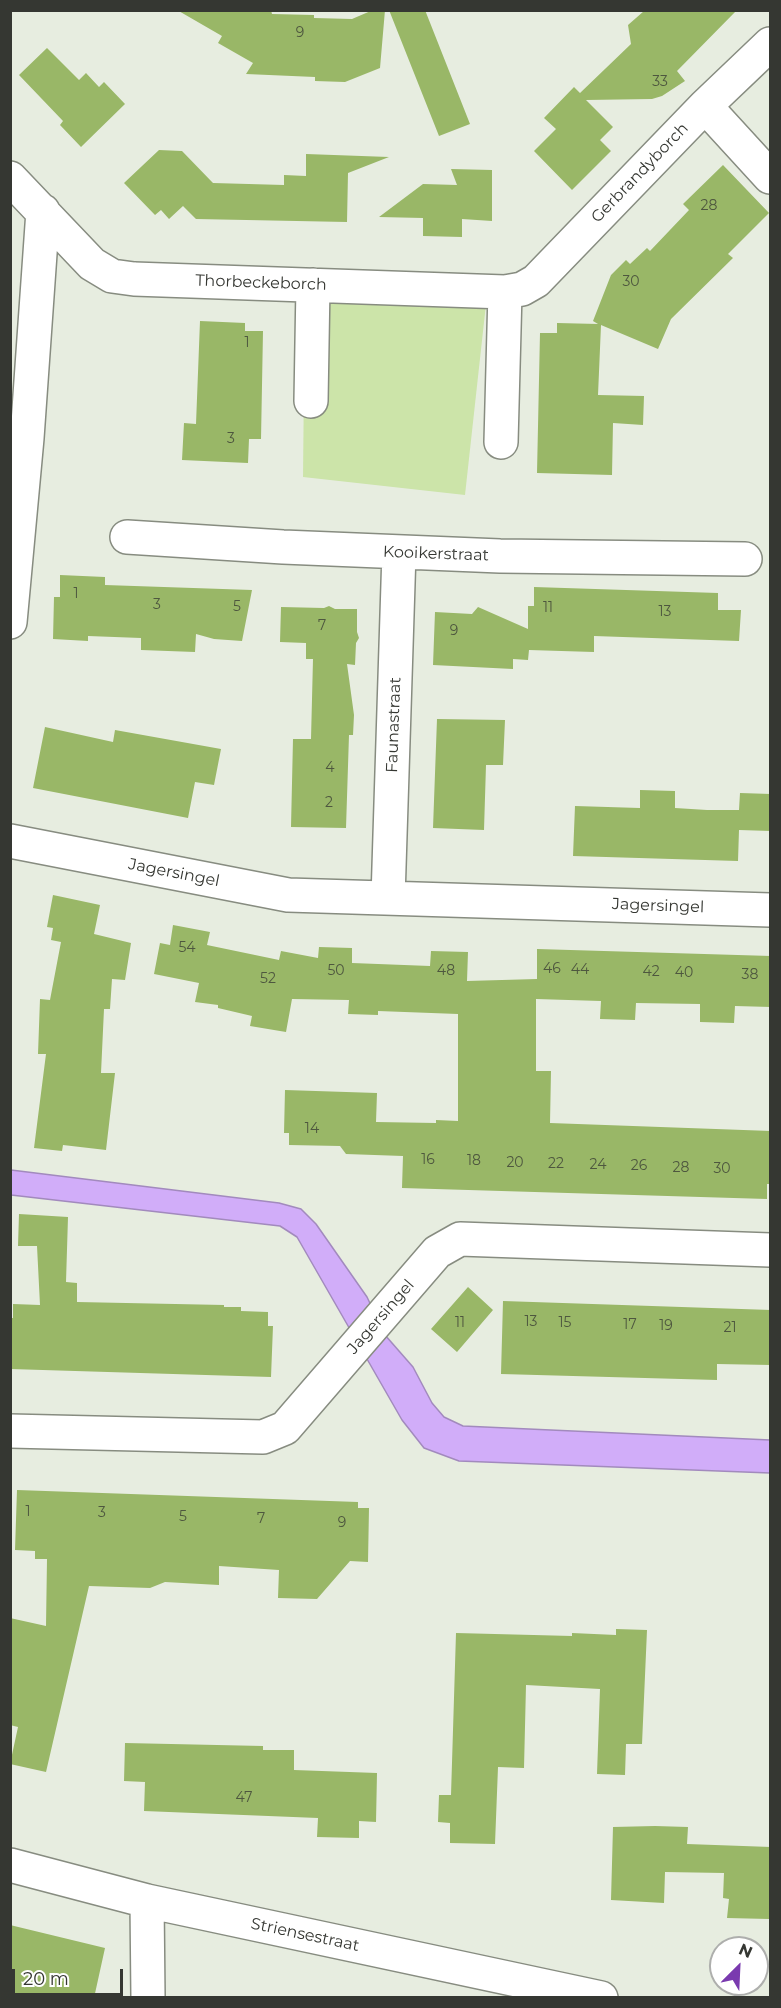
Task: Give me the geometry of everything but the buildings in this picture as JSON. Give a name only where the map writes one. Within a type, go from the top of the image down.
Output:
[{"type":"street","name":"Gerbrandyborch","points":[[505,292],[522,289],[536,281],[705,106],[771,44]]},
{"type":"street","points":[[705,106],[771,177]]},
{"type":"street","name":"Thorbeckeborch","points":[[10,177],[92,264],[112,276],[134,279],[505,292]]},
{"type":"street","points":[[10,622],[27,438],[43,211]]},
{"type":"street","points":[[311,401],[313,285]]},
{"type":"street","points":[[501,442],[505,292]]},
{"type":"street","name":"Kooikerstraat","points":[[128,537],[500,556],[744,559]]},
{"type":"street","name":"Faunastraat","points":[[388,898],[399,552]]},
{"type":"street","name":"Jagersingel","points":[[10,841],[288,895],[771,910]]},
{"type":"street","name":"Jagersingel","points":[[10,1431],[263,1437],[285,1428],[437,1252],[460,1239],[771,1250]]},
{"type":"street","name":"Striensestraat","points":[[10,1865],[147,1901],[584,1996]]},
{"type":"street","points":[[147,1901],[148,1998]]},
{"type":"green space","points":[[305,281],[487,295],[465,495],[303,477]]},
{"type":"shaded area","points":[[11,1170],[279,1203],[301,1209],[316,1224],[367,1297],[385,1335],[413,1367],[432,1403],[444,1417],[463,1426],[770,1440],[770,1473],[459,1461],[424,1448],[402,1420],[297,1237],[280,1226],[11,1195]]}]
